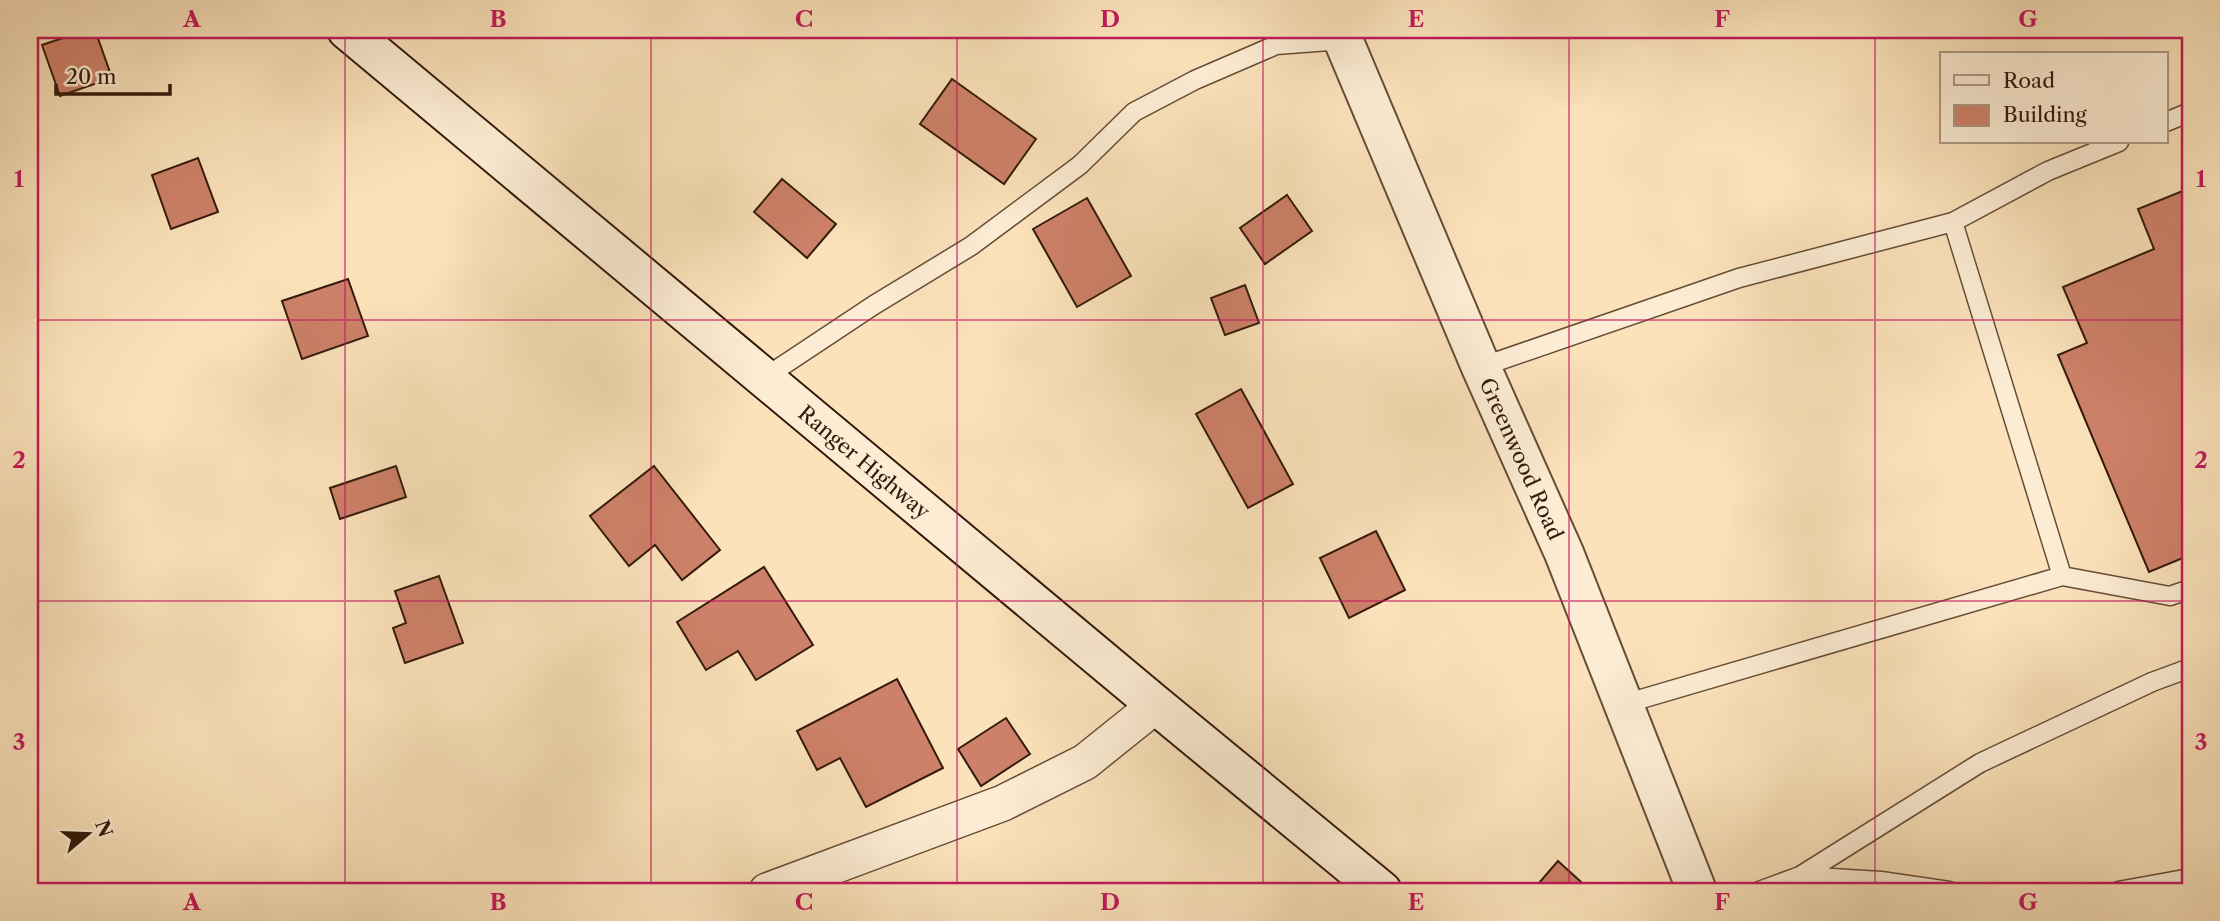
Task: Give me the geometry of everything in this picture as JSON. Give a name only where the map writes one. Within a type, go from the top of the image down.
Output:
[{"type":"main road","name":"Ranger Highway","points":[[347,30],[1382,891]]},
{"type":"main road","name":"Greenwood Road","points":[[1341,35],[1481,367],[1564,553],[1697,891]]},
{"type":"street","points":[[767,891],[1003,803],[1085,762],[1156,705]]},
{"type":"lane","points":[[764,379],[874,305],[971,246],[1080,165],[1134,112],[1195,80],[1276,45],[1341,35]]},
{"type":"lane","points":[[2168,121],[2190,112]]},
{"type":"lane","points":[[1481,367],[1739,278],[1953,222],[2048,172],[2114,144]]},
{"type":"lane","points":[[1953,222],[2062,576]]},
{"type":"lane","points":[[1624,704],[2062,576],[2170,596],[2190,589]]},
{"type":"lane","points":[[1759,891],[1800,876],[1980,763],[2152,682],[2190,668]]},
{"type":"lane","points":[[1800,876],[1881,881],[1949,891]]},
{"type":"lane","points":[[2118,891],[2190,877]]},
{"type":"building","points":[[87,30],[95,30],[112,78],[60,96],[42,45]]},
{"type":"building","points":[[952,79],[1036,139],[1004,184],[920,124]]},
{"type":"building","points":[[198,158],[218,212],[171,229],[152,175]]},
{"type":"building","points":[[782,179],[836,224],[807,258],[754,212]]},
{"type":"building","points":[[2190,188],[2190,555],[2149,572],[2058,355],[2087,343],[2063,287],[2154,249],[2138,209]]},
{"type":"building","points":[[1287,195],[1312,231],[1265,264],[1240,228]]},
{"type":"building","points":[[1087,198],[1131,276],[1077,307],[1033,229]]},
{"type":"building","points":[[348,279],[368,336],[302,359],[282,301]]},
{"type":"building","points":[[1245,285],[1259,323],[1225,335],[1211,298]]},
{"type":"building","points":[[1241,389],[1293,484],[1248,508],[1196,414]]},
{"type":"building","points":[[396,466],[406,497],[340,519],[330,488]]},
{"type":"building","points":[[654,466],[720,550],[682,580],[655,545],[629,566],[590,516]]},
{"type":"building","points":[[1376,531],[1405,590],[1349,618],[1320,558]]},
{"type":"building","points":[[764,567],[813,645],[756,680],[738,651],[706,670],[677,622]]},
{"type":"building","points":[[439,576],[463,643],[405,663],[393,628],[406,623],[395,591]]},
{"type":"building","points":[[897,679],[943,768],[866,807],[840,758],[817,770],[797,731]]},
{"type":"building","points":[[1006,718],[1030,754],[981,786],[958,749]]},
{"type":"building","points":[[1558,861],[1591,891],[1532,891]]}]
